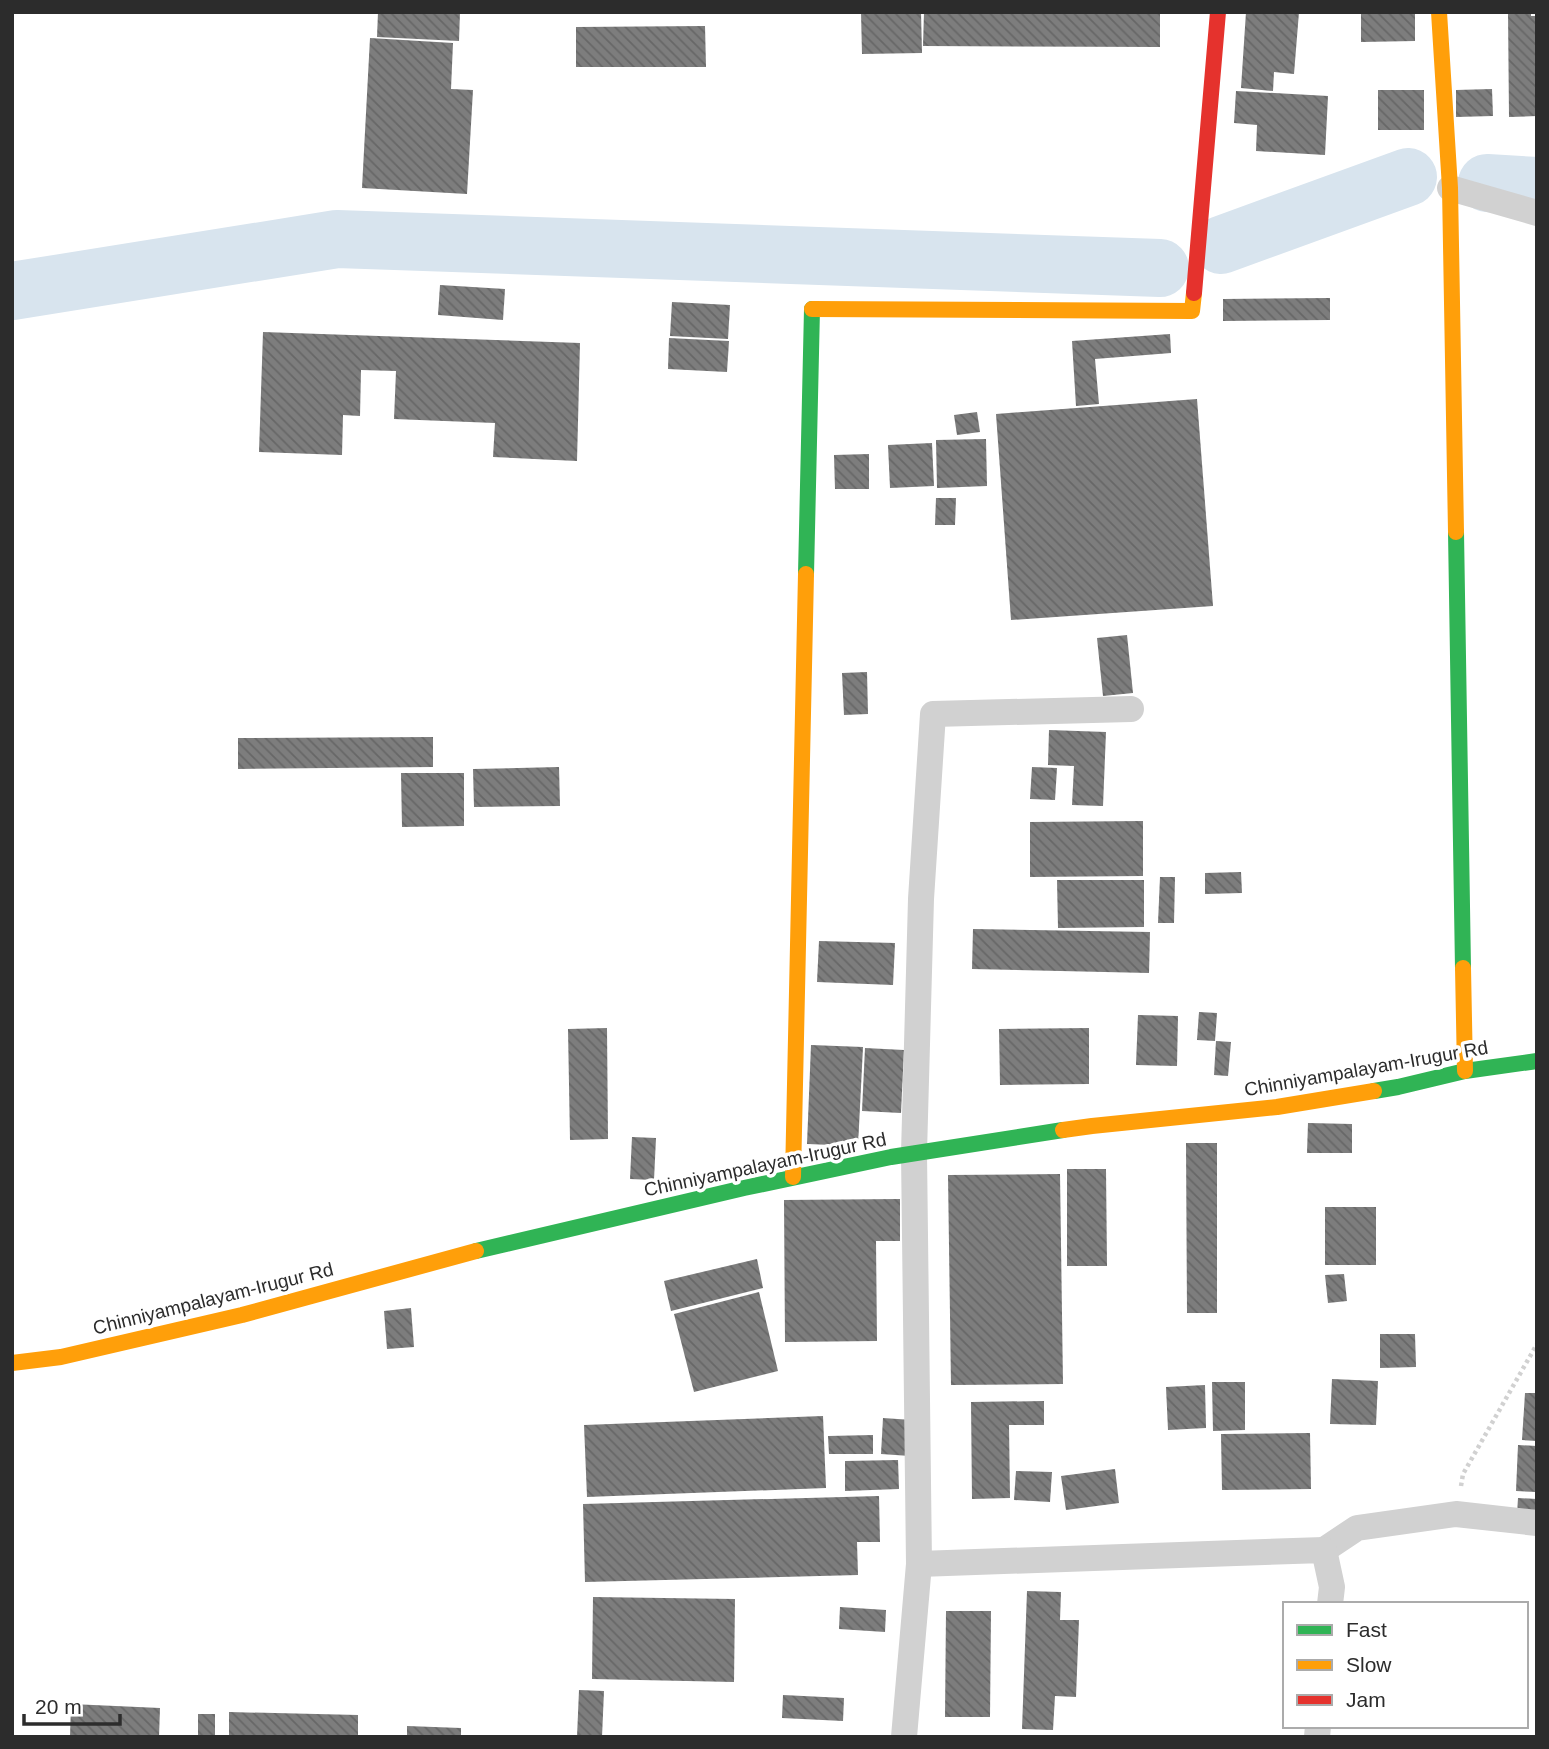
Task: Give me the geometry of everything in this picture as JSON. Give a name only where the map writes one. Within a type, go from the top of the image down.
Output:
[{"type":"street","points":[[793,1177],[812,308],[1192,311],[1218,12]]},
{"type":"street","points":[[1439,12],[1450,188],[1465,1071]]},
{"type":"street","points":[[1450,188],[1537,213]]},
{"type":"street","points":[[904,1737],[919,1564],[914,1153],[921,899],[933,714],[1131,709]]},
{"type":"street","name":"Chinniyampalayam-Irugur Rd","points":[[12,1363],[61,1357],[242,1315],[461,1255],[730,1191],[914,1153],[1092,1126],[1277,1107],[1398,1087],[1465,1071],[1537,1061]]},
{"type":"street","points":[[919,1564],[1324,1550],[1357,1528],[1456,1514],[1537,1523]]},
{"type":"street","points":[[1324,1550],[1332,1587],[1330,1602]]},
{"type":"path","points":[[1456,1514],[1463,1474],[1537,1345]]},
{"type":"building","points":[[378,12],[460,12],[459,41],[377,37]]},
{"type":"building","points":[[861,12],[921,12],[922,53],[862,54]]},
{"type":"building","points":[[924,12],[1160,12],[1160,47],[923,46]]},
{"type":"building","points":[[1246,12],[1299,12],[1294,74],[1274,72],[1273,91],[1241,88]]},
{"type":"building","points":[[1361,12],[1415,12],[1415,41],[1361,42]]},
{"type":"building","points":[[1508,12],[1531,12],[1531,16],[1537,16],[1537,116],[1509,117]]},
{"type":"building","points":[[705,26],[706,67],[576,67],[576,27]]},
{"type":"building","points":[[370,38],[453,43],[451,89],[473,90],[467,194],[362,188]]},
{"type":"building","points":[[1492,89],[1493,116],[1456,117],[1456,90]]},
{"type":"building","points":[[1378,90],[1424,90],[1424,130],[1378,130]]},
{"type":"building","points":[[1236,91],[1328,96],[1325,155],[1256,151],[1257,125],[1234,123]]},
{"type":"building","points":[[440,285],[505,289],[503,320],[438,315]]},
{"type":"building","points":[[1330,298],[1330,320],[1223,321],[1223,299]]},
{"type":"building","points":[[672,302],[730,305],[728,339],[670,336]]},
{"type":"building","points":[[263,332],[580,343],[577,461],[493,457],[495,423],[394,419],[396,371],[361,370],[360,416],[343,415],[342,455],[259,452]]},
{"type":"building","points":[[1170,334],[1171,353],[1095,359],[1099,404],[1076,406],[1072,341]]},
{"type":"building","points":[[669,338],[729,341],[727,372],[668,369]]},
{"type":"building","points":[[1197,399],[1213,606],[1011,620],[996,414]]},
{"type":"building","points":[[977,412],[980,432],[957,435],[954,415]]},
{"type":"building","points":[[986,439],[987,486],[937,488],[936,440]]},
{"type":"building","points":[[932,443],[934,486],[890,488],[888,445]]},
{"type":"building","points":[[869,454],[869,489],[835,489],[834,455]]},
{"type":"building","points":[[936,498],[956,498],[955,525],[935,525]]},
{"type":"building","points":[[1127,635],[1133,693],[1103,696],[1097,638]]},
{"type":"building","points":[[867,672],[868,714],[844,715],[842,673]]},
{"type":"building","points":[[1049,730],[1106,732],[1103,806],[1072,805],[1074,766],[1048,765]]},
{"type":"building","points":[[433,737],[433,767],[238,769],[238,738]]},
{"type":"building","points":[[559,767],[560,806],[474,807],[473,769]]},
{"type":"building","points":[[1032,767],[1057,768],[1055,800],[1030,799]]},
{"type":"building","points":[[401,773],[464,773],[464,826],[402,827]]},
{"type":"building","points":[[1143,821],[1143,876],[1030,877],[1030,822]]},
{"type":"building","points":[[1241,872],[1242,893],[1205,894],[1205,873]]},
{"type":"building","points":[[1160,877],[1175,877],[1174,923],[1158,923]]},
{"type":"building","points":[[1057,880],[1144,880],[1144,927],[1058,928]]},
{"type":"building","points":[[973,929],[1150,932],[1149,973],[972,969]]},
{"type":"building","points":[[819,941],[895,943],[893,985],[817,982]]},
{"type":"building","points":[[1199,1012],[1217,1013],[1215,1041],[1197,1040]]},
{"type":"building","points":[[1138,1015],[1178,1016],[1177,1066],[1136,1065]]},
{"type":"building","points":[[607,1028],[608,1139],[570,1140],[568,1029]]},
{"type":"building","points":[[1089,1028],[1089,1084],[1000,1085],[999,1029]]},
{"type":"building","points":[[1216,1041],[1231,1042],[1228,1076],[1214,1075]]},
{"type":"building","points":[[811,1045],[863,1047],[858,1146],[807,1144]]},
{"type":"building","points":[[865,1048],[904,1050],[901,1113],[862,1111]]},
{"type":"building","points":[[1308,1123],[1352,1124],[1352,1153],[1307,1153]]},
{"type":"building","points":[[632,1137],[656,1138],[654,1180],[630,1179]]},
{"type":"building","points":[[1186,1143],[1217,1143],[1217,1313],[1187,1313]]},
{"type":"building","points":[[1067,1169],[1106,1169],[1107,1266],[1067,1266]]},
{"type":"building","points":[[1060,1174],[1063,1384],[951,1385],[948,1175]]},
{"type":"building","points":[[900,1199],[900,1241],[876,1241],[877,1341],[785,1342],[784,1200]]},
{"type":"building","points":[[1325,1207],[1376,1207],[1376,1265],[1325,1265]]},
{"type":"building","points":[[757,1259],[763,1288],[671,1311],[664,1281]]},
{"type":"building","points":[[1344,1274],[1347,1301],[1328,1303],[1325,1275]]},
{"type":"building","points":[[759,1292],[778,1371],[694,1392],[674,1314]]},
{"type":"building","points":[[411,1308],[414,1347],[387,1349],[384,1311]]},
{"type":"building","points":[[1380,1334],[1415,1334],[1416,1367],[1380,1368]]},
{"type":"building","points":[[1332,1379],[1378,1381],[1376,1425],[1330,1424]]},
{"type":"building","points":[[1212,1382],[1245,1382],[1245,1430],[1213,1431]]},
{"type":"building","points":[[1205,1385],[1206,1428],[1168,1430],[1166,1387]]},
{"type":"building","points":[[1525,1393],[1537,1393],[1537,1441],[1522,1440]]},
{"type":"building","points":[[1044,1401],[1044,1425],[1009,1425],[1010,1498],[972,1499],[971,1402]]},
{"type":"building","points":[[823,1416],[826,1488],[587,1497],[584,1425]]},
{"type":"building","points":[[883,1418],[912,1420],[910,1456],[881,1454]]},
{"type":"building","points":[[1310,1433],[1311,1489],[1222,1490],[1221,1434]]},
{"type":"building","points":[[873,1435],[873,1454],[829,1454],[828,1436]]},
{"type":"building","points":[[1518,1445],[1537,1446],[1537,1492],[1516,1491]]},
{"type":"building","points":[[898,1460],[899,1489],[845,1491],[845,1461]]},
{"type":"building","points":[[1115,1469],[1119,1503],[1066,1510],[1061,1476]]},
{"type":"building","points":[[1016,1471],[1052,1472],[1050,1502],[1014,1500]]},
{"type":"building","points":[[879,1496],[880,1542],[857,1542],[858,1575],[585,1582],[583,1504]]},
{"type":"building","points":[[1518,1498],[1537,1499],[1537,1517],[1517,1515]]},
{"type":"building","points":[[1027,1591],[1061,1592],[1060,1620],[1079,1620],[1076,1697],[1055,1696],[1053,1730],[1022,1729]]},
{"type":"building","points":[[593,1597],[735,1599],[734,1682],[592,1679]]},
{"type":"building","points":[[840,1607],[886,1610],[885,1632],[839,1629]]},
{"type":"building","points":[[946,1611],[991,1611],[990,1717],[945,1717]]},
{"type":"building","points":[[579,1690],[604,1691],[602,1737],[577,1737]]},
{"type":"building","points":[[783,1695],[844,1698],[843,1721],[782,1718]]},
{"type":"building","points":[[71,1704],[160,1708],[159,1737],[70,1737]]},
{"type":"building","points":[[229,1712],[358,1715],[358,1737],[229,1737]]},
{"type":"building","points":[[198,1714],[215,1714],[215,1737],[198,1737]]},
{"type":"building","points":[[407,1726],[461,1728],[461,1737],[407,1737]]},
{"type":"waterway","points":[[1221,245],[1408,177]]},
{"type":"waterway","points":[[1487,183],[1537,186]]},
{"type":"waterway","points":[[12,291],[337,239],[1160,268]]},
{"type":"traffic: fast","points":[[806,574],[812,309]]},
{"type":"traffic: fast","points":[[1456,532],[1463,968]]},
{"type":"traffic: fast","points":[[1374,1091],[1465,1071],[1537,1061]]},
{"type":"traffic: fast","points":[[476,1251],[744,1188],[891,1157],[1063,1130]]},
{"type":"traffic: slow","points":[[1439,12],[1450,188],[1456,532]]},
{"type":"traffic: slow","points":[[812,309],[1192,311],[1194,293]]},
{"type":"traffic: slow","points":[[793,1177],[806,574]]},
{"type":"traffic: slow","points":[[1463,968],[1465,1071]]},
{"type":"traffic: slow","points":[[1063,1130],[1277,1107],[1374,1091]]},
{"type":"traffic: slow","points":[[12,1363],[61,1357],[242,1315],[476,1251]]},
{"type":"traffic: jam","points":[[1194,293],[1218,12]]}]
